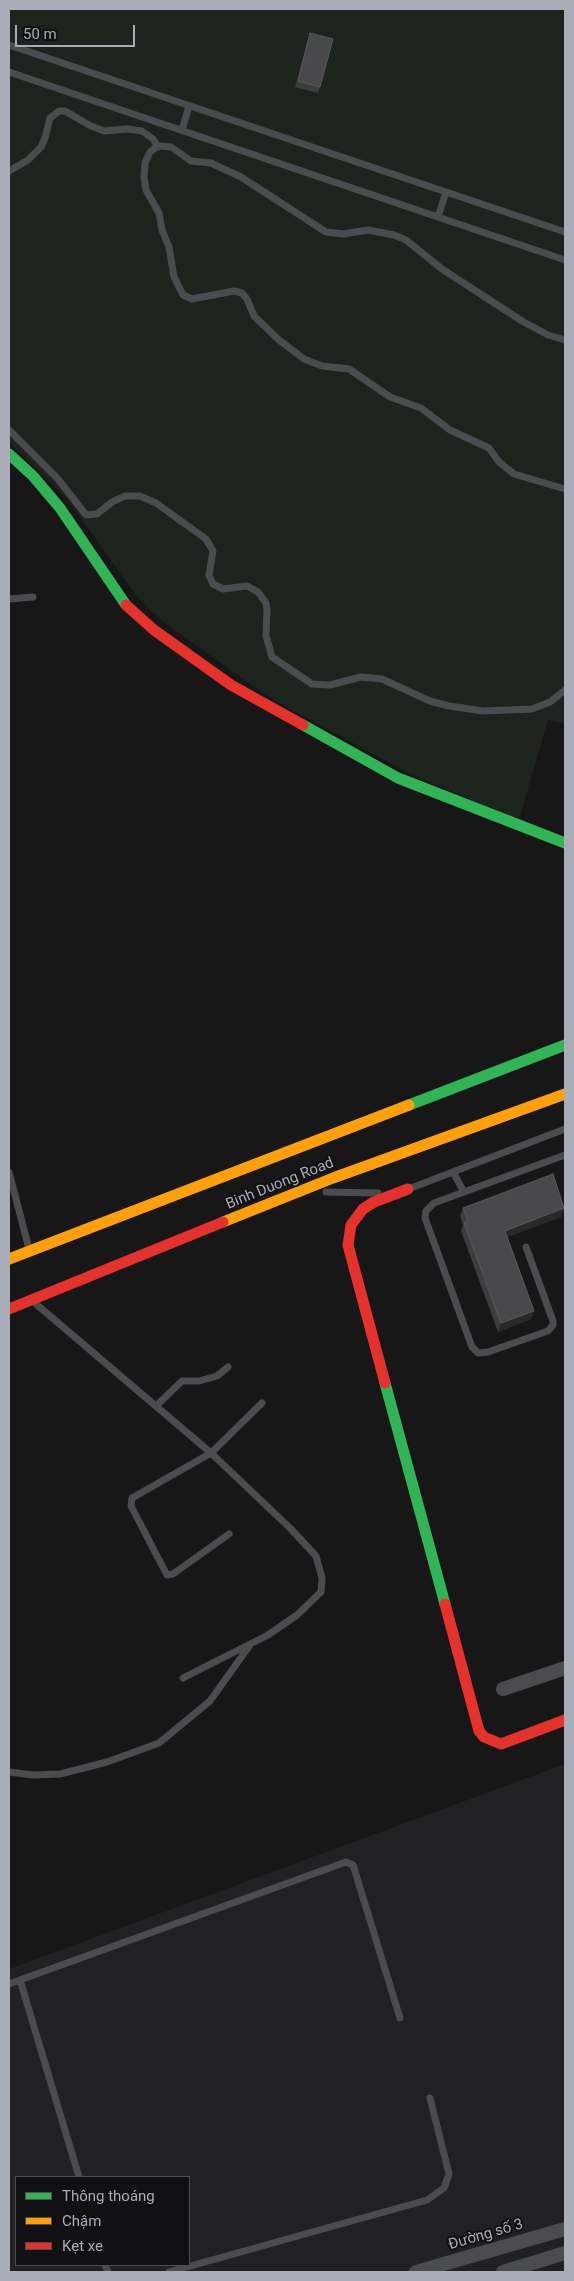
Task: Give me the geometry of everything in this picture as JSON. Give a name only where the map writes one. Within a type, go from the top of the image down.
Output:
[{"type":"main road","points":[[9,454],[33,476],[60,508],[124,603],[154,630],[231,685],[398,778],[565,843]]},
{"type":"main road","name":"Binh Duong Road","points":[[9,1259],[565,1045]]},
{"type":"main road","name":"Binh Duong Road","points":[[9,1309],[296,1193],[565,1094]]},
{"type":"main road","points":[[406,1190],[374,1202],[363,1209],[351,1225],[348,1245],[479,1731],[484,1738],[501,1744],[565,1720]]},
{"type":"street","points":[[503,1689],[565,1668]]},
{"type":"street","name":"Đường số 3","points":[[416,2272],[565,2230]]},
{"type":"street","points":[[511,2271],[565,2253]]},
{"type":"lane","points":[[9,46],[565,232]]},
{"type":"lane","points":[[9,72],[565,260]]},
{"type":"lane","points":[[182,130],[189,106]]},
{"type":"lane","points":[[9,171],[28,160],[41,147],[50,118],[59,111],[66,111],[91,126],[104,131],[134,129],[142,131],[153,139],[158,147]]},
{"type":"lane","points":[[565,340],[548,335],[522,321],[458,280],[406,240],[381,231],[368,230],[343,234],[326,232],[230,171],[211,163],[191,161],[171,147],[158,147],[150,152],[145,163],[145,185],[160,213],[162,230],[169,247],[174,277],[182,295],[192,299],[234,291],[242,293],[247,299],[254,316],[279,340],[304,359],[322,366],[349,369],[390,397],[421,408],[450,430],[489,448],[499,462],[514,474],[565,489]]},
{"type":"lane","points":[[438,217],[446,192]]},
{"type":"lane","points":[[9,430],[58,479],[86,515],[98,514],[112,502],[125,496],[140,496],[156,503],[206,539],[213,551],[209,575],[213,584],[223,589],[246,586],[258,592],[266,603],[266,636],[272,657],[282,666],[297,673],[312,684],[330,685],[354,678],[376,678],[394,683],[430,701],[483,711],[532,709],[550,702],[565,690]]},
{"type":"lane","points":[[9,599],[33,597]]},
{"type":"lane","points":[[296,1193],[318,1191],[361,1194],[406,1190],[565,1129]]},
{"type":"lane","points":[[526,1247],[553,1325],[548,1331],[488,1352],[478,1353],[472,1347],[425,1218],[426,1211],[434,1203],[565,1155]]},
{"type":"lane","points":[[9,1172],[30,1250]]},
{"type":"lane","points":[[453,1172],[464,1192]]},
{"type":"lane","points":[[32,1300],[211,1452],[291,1528],[316,1556],[322,1578],[322,1592],[297,1616],[251,1643],[183,1678]]},
{"type":"lane","points":[[156,1406],[182,1381],[199,1381],[217,1376],[228,1367]]},
{"type":"lane","points":[[229,1534],[173,1574],[167,1575],[131,1506],[132,1498],[211,1452],[262,1403]]},
{"type":"lane","points":[[9,1772],[33,1775],[60,1774],[108,1762],[159,1743],[210,1701],[251,1643]]},
{"type":"lane","points":[[9,1984],[346,1862],[353,1865],[400,2018]]},
{"type":"lane","points":[[20,1980],[79,2176]]},
{"type":"lane","points":[[169,2272],[427,2200],[444,2188],[449,2174],[430,2098]]},
{"type":"shaded area","points":[[9,9],[565,9],[565,724],[548,720],[519,820],[408,773],[270,698],[169,626],[135,594],[67,499],[9,442]]},
{"type":"shaded area","points":[[565,1764],[565,2272],[9,2272],[9,1969]]},
{"type":"building","points":[[310,33],[333,39],[320,87],[298,81]]},
{"type":"building","points":[[553,1174],[564,1208],[505,1231],[534,1311],[501,1323],[464,1223],[468,1221],[463,1208]]},
{"type":"traffic: fast","points":[[9,454],[33,476],[60,508],[126,605]]},
{"type":"traffic: fast","points":[[303,725],[398,778],[565,843]]},
{"type":"traffic: fast","points":[[409,1105],[565,1045]]},
{"type":"traffic: fast","points":[[385,1383],[445,1604]]},
{"type":"traffic: slow","points":[[223,1222],[333,1178],[565,1094]]},
{"type":"traffic: slow","points":[[9,1259],[409,1105]]},
{"type":"traffic: jam","points":[[126,605],[154,630],[231,685],[303,725]]},
{"type":"traffic: jam","points":[[385,1383],[348,1245],[351,1225],[363,1209],[374,1202],[408,1189]]},
{"type":"traffic: jam","points":[[9,1309],[223,1222]]},
{"type":"traffic: jam","points":[[445,1604],[479,1731],[484,1737],[501,1744],[565,1720]]}]
